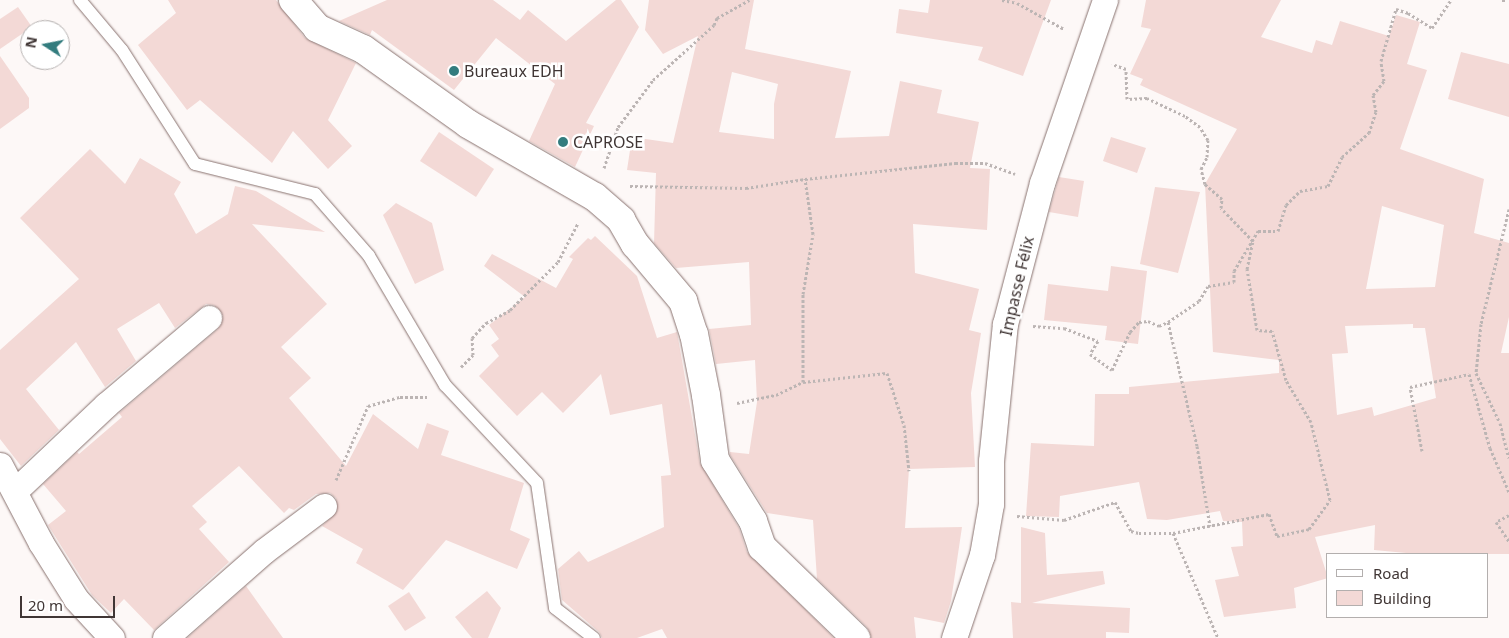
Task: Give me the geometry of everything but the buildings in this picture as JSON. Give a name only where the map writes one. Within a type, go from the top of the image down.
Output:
[{"type":"street","points":[[293,0],[317,28],[363,49],[468,124],[595,197],[621,220],[635,244],[683,301],[694,334],[706,395],[715,460],[753,521],[762,547],[856,638]]},
{"type":"street","name":"Impasse Félix","points":[[954,638],[982,554],[990,504],[991,461],[1005,324],[1042,183],[1105,0]]},
{"type":"street","points":[[16,490],[106,405],[209,318]]},
{"type":"street","points":[[0,464],[16,490],[41,543],[76,599],[112,638]]},
{"type":"street","points":[[165,638],[264,551],[324,506]]},
{"type":"lane","points":[[80,0],[122,50],[195,164],[315,194],[369,256],[445,385],[537,483],[555,608],[594,638]]},
{"type":"path","points":[[324,506],[368,406],[400,397],[424,399],[445,385],[473,355],[472,338],[486,323],[510,310],[558,262],[577,224],[595,197],[618,127],[653,80],[714,25],[717,18],[749,0]]},
{"type":"path","points":[[1002,0],[1016,3],[1090,42],[1101,60],[1126,69],[1127,99],[1147,98],[1200,127],[1208,140],[1207,157],[1201,169],[1205,184],[1222,199],[1220,208],[1253,241]]},
{"type":"path","points":[[1005,324],[1064,328],[1098,342],[1090,354],[1112,370],[1130,332],[1139,322],[1148,321],[1158,326],[1168,322],[1199,301],[1208,286],[1234,282],[1234,271],[1258,231],[1278,231],[1286,205],[1300,191],[1328,186],[1342,157],[1369,132],[1376,112],[1372,95],[1384,81],[1381,61],[1396,9],[1408,13],[1432,28],[1452,0]]},
{"type":"path","points":[[595,197],[612,186],[746,188],[805,179],[956,163],[986,163],[1042,183]]},
{"type":"path","points":[[802,382],[803,294],[813,234],[805,179]]},
{"type":"path","points":[[1509,209],[1481,324],[1476,373],[1500,423],[1509,458]]},
{"type":"path","points":[[990,504],[1022,519],[1064,520],[1115,502],[1131,531],[1173,533],[1269,514],[1277,536],[1309,529],[1330,500],[1311,422],[1286,380],[1272,331],[1257,330],[1247,269],[1253,241]]},
{"type":"path","points":[[1168,322],[1197,446],[1210,526]]},
{"type":"path","points":[[706,395],[725,404],[776,395],[802,382],[887,374],[904,425],[909,471]]},
{"type":"path","points":[[1422,451],[1410,387],[1470,374],[1490,448],[1509,492]]},
{"type":"path","points":[[1509,515],[1496,522],[1509,541]]},
{"type":"path","points":[[1173,533],[1218,638]]},
{"type":"place","name":"Bureaux EDH","points":[[454,71]]},
{"type":"place","name":"CAPROSE","points":[[563,142]]}]
